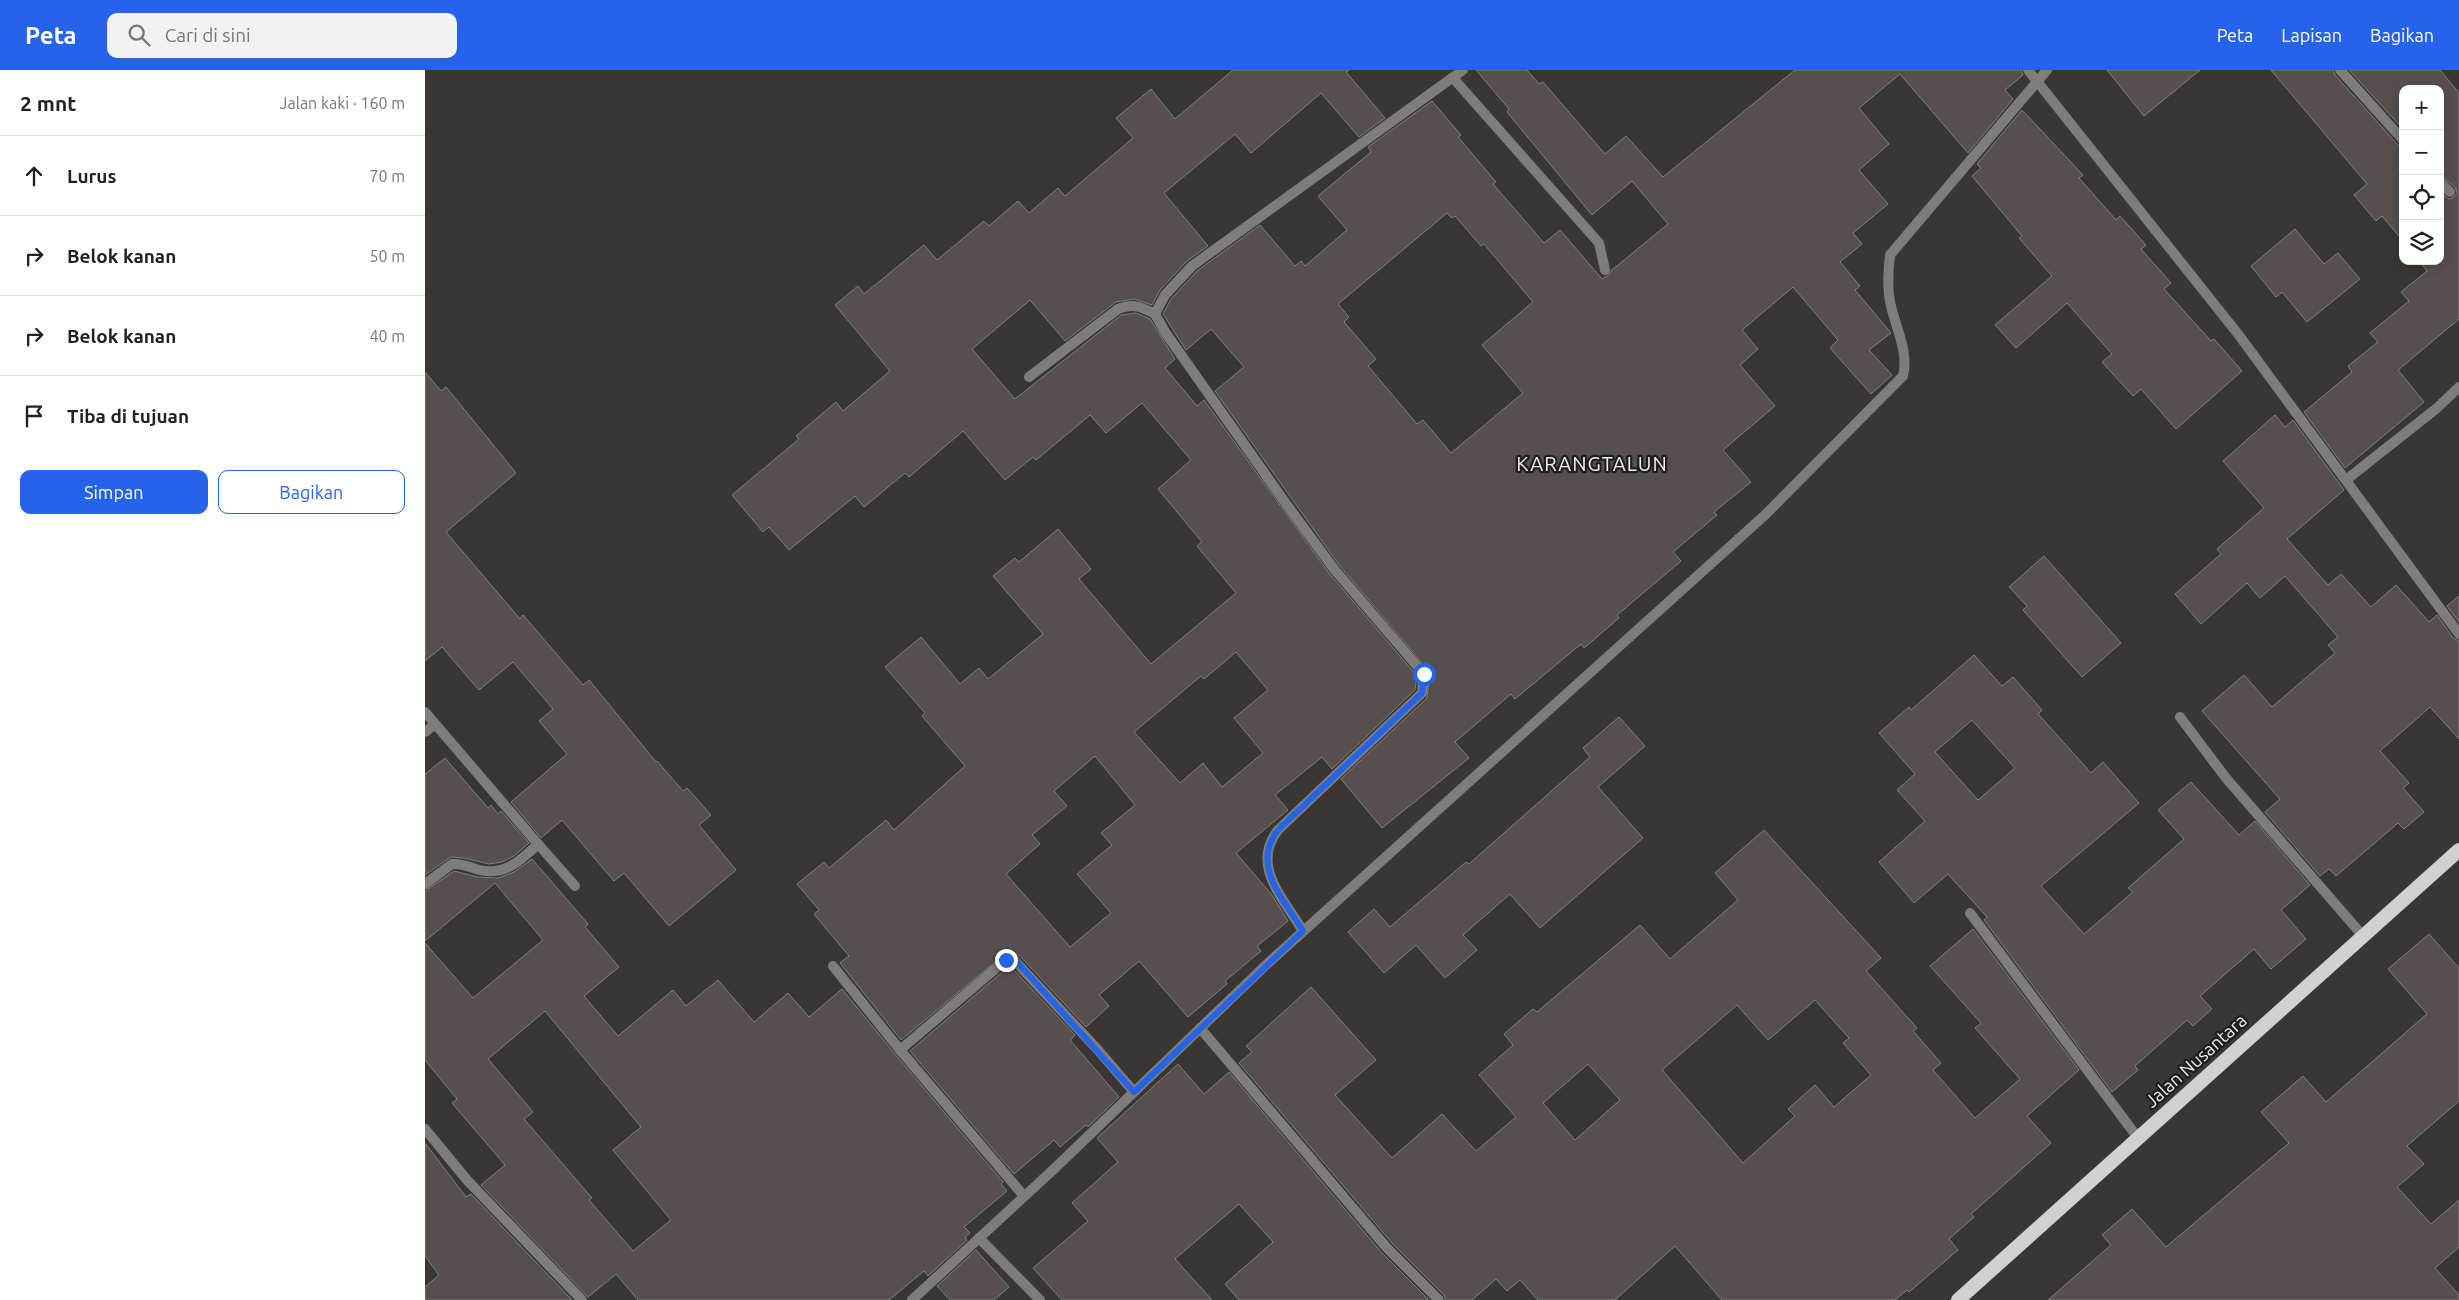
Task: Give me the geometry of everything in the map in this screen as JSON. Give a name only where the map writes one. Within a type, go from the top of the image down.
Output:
[{"type":"highway","name":"Jalan Nusantara","points":[[1958,1300],[2459,850]]},
{"type":"street","points":[[1155,314],[1165,295],[1192,266],[1463,70]]},
{"type":"street","points":[[2028,70],[2238,334],[2459,634]]},
{"type":"street","points":[[912,1300],[1303,931],[1765,515],[1903,376],[1905,360],[1890,304],[1888,272],[1890,255],[2036,80],[2047,70]]},
{"type":"street","points":[[2340,70],[2399,136]]},
{"type":"street","points":[[1453,78],[1599,242],[1605,270]]},
{"type":"street","points":[[2444,186],[2450,192]]},
{"type":"street","points":[[1029,377],[1118,308],[1128,305],[1139,306],[1155,314],[1165,332],[1334,569],[1424,674],[1422,693],[1278,830],[1269,842],[1266,856],[1268,873],[1303,931]]},
{"type":"street","points":[[2346,480],[2437,408],[2459,387]]},
{"type":"street","points":[[425,712],[575,886]]},
{"type":"street","points":[[2180,717],[2226,778],[2363,936]]},
{"type":"street","points":[[425,732],[435,724]]},
{"type":"street","points":[[425,884],[452,864],[490,871],[503,871],[517,863],[538,844]]},
{"type":"street","points":[[1970,913],[2138,1138]]},
{"type":"street","points":[[900,1050],[1006,960],[1014,960],[1098,1050],[1134,1092]]},
{"type":"street","points":[[833,966],[900,1050],[1024,1196]]},
{"type":"street","points":[[1200,1028],[1387,1248],[1439,1300]]},
{"type":"street","points":[[425,1129],[467,1180],[582,1300]]},
{"type":"street","points":[[979,1238],[1040,1300]]},
{"type":"building","points":[[1233,70],[1349,70],[1346,72],[1385,118],[1359,137],[1321,93],[1251,153],[1235,134],[1164,193],[1208,246],[1187,261],[1160,290],[1152,305],[1134,299],[1116,302],[1065,341],[1030,300],[972,349],[1015,399],[1121,315],[1136,313],[1150,319],[1175,359],[1165,368],[1197,406],[1204,400],[1329,573],[1417,676],[1415,690],[1332,769],[1322,757],[1275,795],[1288,810],[1236,853],[1272,895],[1288,921],[1257,946],[1261,951],[1225,981],[1227,984],[1188,1017],[1139,961],[1099,995],[1109,1006],[1086,1027],[1019,955],[1006,953],[901,1040],[840,963],[849,956],[814,914],[819,910],[797,884],[824,862],[829,868],[886,820],[894,830],[965,766],[922,716],[925,713],[885,667],[921,637],[960,684],[979,668],[988,679],[1043,634],[993,576],[1015,558],[1019,562],[1058,529],[1091,569],[1079,579],[1151,664],[1236,593],[1197,546],[1202,542],[1158,489],[1191,460],[1142,403],[1106,433],[1090,415],[1036,460],[1033,457],[1005,480],[963,431],[909,477],[905,473],[864,507],[855,496],[789,550],[769,527],[763,532],[732,495],[799,439],[796,436],[836,402],[843,411],[890,371],[835,305],[858,286],[864,294],[924,245],[937,260],[984,221],[989,226],[1018,201],[1029,213],[1058,188],[1065,196],[1133,138],[1116,118],[1151,89],[1175,119]],"holes":[[[1236,652],[1268,690],[1234,718],[1263,753],[1222,787],[1203,763],[1180,783],[1134,732],[1201,676],[1204,679]],[[1095,756],[1135,805],[1101,833],[1112,845],[1077,874],[1111,913],[1070,947],[1006,874],[1040,844],[1032,835],[1067,806],[1054,791]]]},
{"type":"building","points":[[1476,70],[1527,70],[1539,84],[1543,82],[1605,154],[1626,136],[1663,177],[1795,70],[2021,70],[2023,75],[2005,90],[2013,99],[1968,153],[1900,74],[1859,108],[1889,144],[1859,170],[1888,204],[1853,233],[1862,244],[1840,262],[1860,286],[1855,290],[1891,333],[1869,350],[1892,375],[1871,394],[1830,348],[1838,340],[1793,287],[1742,330],[1758,349],[1740,365],[1775,406],[1723,450],[1751,482],[1714,512],[1717,515],[1673,552],[1681,561],[1617,615],[1619,618],[1584,648],[1581,644],[1515,699],[1511,694],[1455,742],[1469,758],[1382,828],[1341,779],[1427,698],[1430,672],[1339,565],[1215,391],[1244,367],[1211,329],[1186,350],[1163,314],[1171,299],[1197,271],[1260,225],[1295,266],[1301,261],[1305,266],[1347,230],[1318,196],[1371,152],[1368,147],[1432,101],[1461,135],[1458,137],[1496,182],[1493,184],[1544,243],[1560,230],[1602,279],[1668,224],[1632,181],[1592,215],[1507,112],[1509,109]],"holes":[[[1447,213],[1452,218],[1455,216],[1481,246],[1484,244],[1533,302],[1482,345],[1523,393],[1451,453],[1423,420],[1417,424],[1368,366],[1376,359],[1344,322],[1349,317],[1338,304]]]},
{"type":"building","points":[[2107,70],[2200,70],[2144,116]]},
{"type":"building","points":[[2271,70],[2333,70],[2335,75],[2399,145],[2399,236],[2382,216],[2376,221],[2354,195],[2367,184]]},
{"type":"building","points":[[2349,70],[2440,70],[2459,93],[2459,319],[2398,370],[2424,402],[2345,468],[2304,412],[2352,372],[2348,366],[2378,342],[2370,333],[2409,301],[2401,292],[2427,271],[2422,265],[2444,265],[2444,195],[2449,199],[2457,193],[2455,187],[2444,178],[2444,85],[2399,85],[2399,125]]},
{"type":"building","points":[[2022,110],[2083,175],[2079,178],[2116,220],[2120,216],[2146,245],[2141,249],[2171,283],[2164,289],[2211,341],[2214,339],[2242,371],[2176,429],[2141,389],[2133,396],[2102,362],[2112,354],[2067,303],[2016,348],[1995,325],[2052,276],[2019,238],[2022,236],[1972,176],[1981,168],[1977,164]]},
{"type":"building","points":[[2295,229],[2324,264],[2338,253],[2360,279],[2307,322],[2282,292],[2276,297],[2251,266]]},
{"type":"building","points":[[425,372],[441,391],[446,387],[516,473],[446,532],[520,619],[523,615],[583,685],[589,680],[656,762],[683,791],[687,788],[711,815],[699,825],[736,870],[669,926],[624,873],[614,881],[562,820],[541,838],[511,802],[567,754],[539,721],[553,709],[513,662],[479,690],[442,647],[425,661]]},
{"type":"building","points":[[2275,415],[2285,427],[2293,420],[2344,490],[2287,539],[2328,585],[2341,574],[2371,607],[2396,585],[2429,622],[2437,615],[2453,638],[2459,641],[2459,739],[2430,707],[2380,751],[2409,783],[2403,788],[2424,812],[2404,829],[2398,823],[2336,876],[2329,869],[2320,876],[2265,812],[2280,799],[2202,711],[2244,675],[2272,707],[2335,653],[2328,645],[2338,637],[2285,576],[2260,598],[2247,583],[2201,624],[2175,594],[2221,554],[2217,549],[2264,508],[2223,461]]},
{"type":"building","points":[[2044,556],[2121,643],[2082,677],[2023,610],[2027,606],[2009,587]]},
{"type":"building","points":[[2459,596],[2459,622],[2447,606]]},
{"type":"building","points":[[1974,655],[2002,686],[2013,677],[2042,710],[2038,714],[2091,773],[2103,762],[2139,803],[2041,886],[2084,934],[2133,892],[2128,888],[2184,839],[2158,810],[2191,782],[2239,835],[2255,821],[2310,885],[2281,910],[2306,939],[2271,969],[2254,949],[2200,996],[2212,1009],[2193,1026],[2187,1020],[2135,1066],[2138,1070],[2112,1092],[1984,920],[1987,917],[1948,874],[1914,903],[1879,862],[1925,821],[1897,790],[1915,774],[1879,733],[1909,707],[1911,710]],"holes":[[[1972,720],[2015,768],[1978,800],[1935,752]]]},
{"type":"building","points":[[1619,717],[1645,746],[1598,787],[1643,838],[1540,928],[1510,894],[1463,935],[1477,950],[1445,978],[1416,945],[1384,973],[1348,932],[1374,909],[1390,927],[1466,862],[1469,864],[1590,757],[1583,748]]},
{"type":"building","points":[[445,758],[488,808],[491,805],[498,814],[501,811],[529,843],[514,856],[502,862],[489,864],[451,857],[425,875],[425,774]]},
{"type":"building","points":[[1764,830],[1881,958],[1866,971],[1917,1028],[1913,1031],[1941,1063],[1933,1070],[1975,1118],[2020,1079],[1975,1028],[1981,1023],[1930,966],[1973,929],[2079,1070],[2027,1116],[2051,1143],[1971,1214],[1974,1217],[1949,1239],[1958,1250],[1909,1292],[1907,1290],[1895,1300],[1722,1300],[1675,1246],[1615,1300],[1538,1300],[1520,1280],[1507,1291],[1496,1279],[1472,1300],[1446,1300],[1444,1295],[1392,1243],[1239,1063],[1252,1052],[1246,1046],[1311,987],[1376,1060],[1335,1095],[1392,1158],[1442,1114],[1476,1151],[1516,1117],[1479,1075],[1513,1045],[1504,1034],[1533,1009],[1537,1012],[1640,925],[1670,959],[1738,900],[1715,873]],"holes":[[[1815,1000],[1849,1038],[1843,1043],[1871,1075],[1834,1107],[1815,1085],[1788,1109],[1795,1116],[1743,1163],[1662,1070],[1737,1005],[1768,1040]],[[1588,1064],[1620,1100],[1575,1140],[1543,1103]]]},
{"type":"building","points":[[532,859],[588,924],[585,927],[619,967],[584,996],[618,1036],[673,990],[686,1006],[718,980],[754,1022],[788,993],[809,1017],[842,989],[1003,1182],[1001,1184],[1007,1191],[964,1227],[970,1233],[965,1237],[967,1240],[928,1276],[924,1271],[889,1300],[638,1300],[616,1274],[588,1297],[481,1185],[505,1165],[452,1103],[457,1099],[425,1060],[425,943],[473,998],[543,940],[495,883],[425,941],[425,891],[454,871],[478,877],[498,878],[514,872]],"holes":[[[545,1011],[641,1127],[613,1150],[671,1220],[633,1251],[589,1200],[592,1198],[524,1119],[533,1112],[488,1059]]]},
{"type":"building","points":[[2429,934],[2459,968],[2459,1101],[2407,1146],[2424,1164],[2397,1187],[2431,1224],[2459,1200],[2459,1247],[2435,1268],[2459,1295],[2459,1300],[2048,1300],[2111,1245],[2102,1235],[2132,1209],[2166,1247],[2289,1143],[2261,1112],[2303,1076],[2326,1102],[2427,1014],[2388,969]]},
{"type":"building","points":[[1008,967],[1011,967],[1075,1035],[1070,1040],[1119,1097],[1088,1127],[1086,1125],[1060,1147],[1054,1140],[1014,1174],[910,1051]]},
{"type":"building","points":[[1178,1064],[1204,1094],[1229,1072],[1382,1253],[1429,1300],[1239,1300],[1225,1284],[1273,1242],[1239,1204],[1175,1259],[1212,1300],[1062,1300],[1033,1268],[1088,1221],[1072,1203],[1118,1162],[1097,1138]]},
{"type":"building","points":[[425,1143],[466,1197],[471,1194],[572,1300],[425,1300],[425,1287],[439,1275],[425,1256]]},
{"type":"building","points":[[976,1250],[1009,1287],[994,1300],[950,1300],[937,1286]]},
{"type":"district","name":"KARANGTALUN","points":[[1592,464]]},
{"type":"route","points":[[1006,960],[1009,959],[1017,962],[1134,1092],[1303,931],[1268,873],[1266,856],[1269,842],[1278,830],[1422,693],[1424,674]]}]
